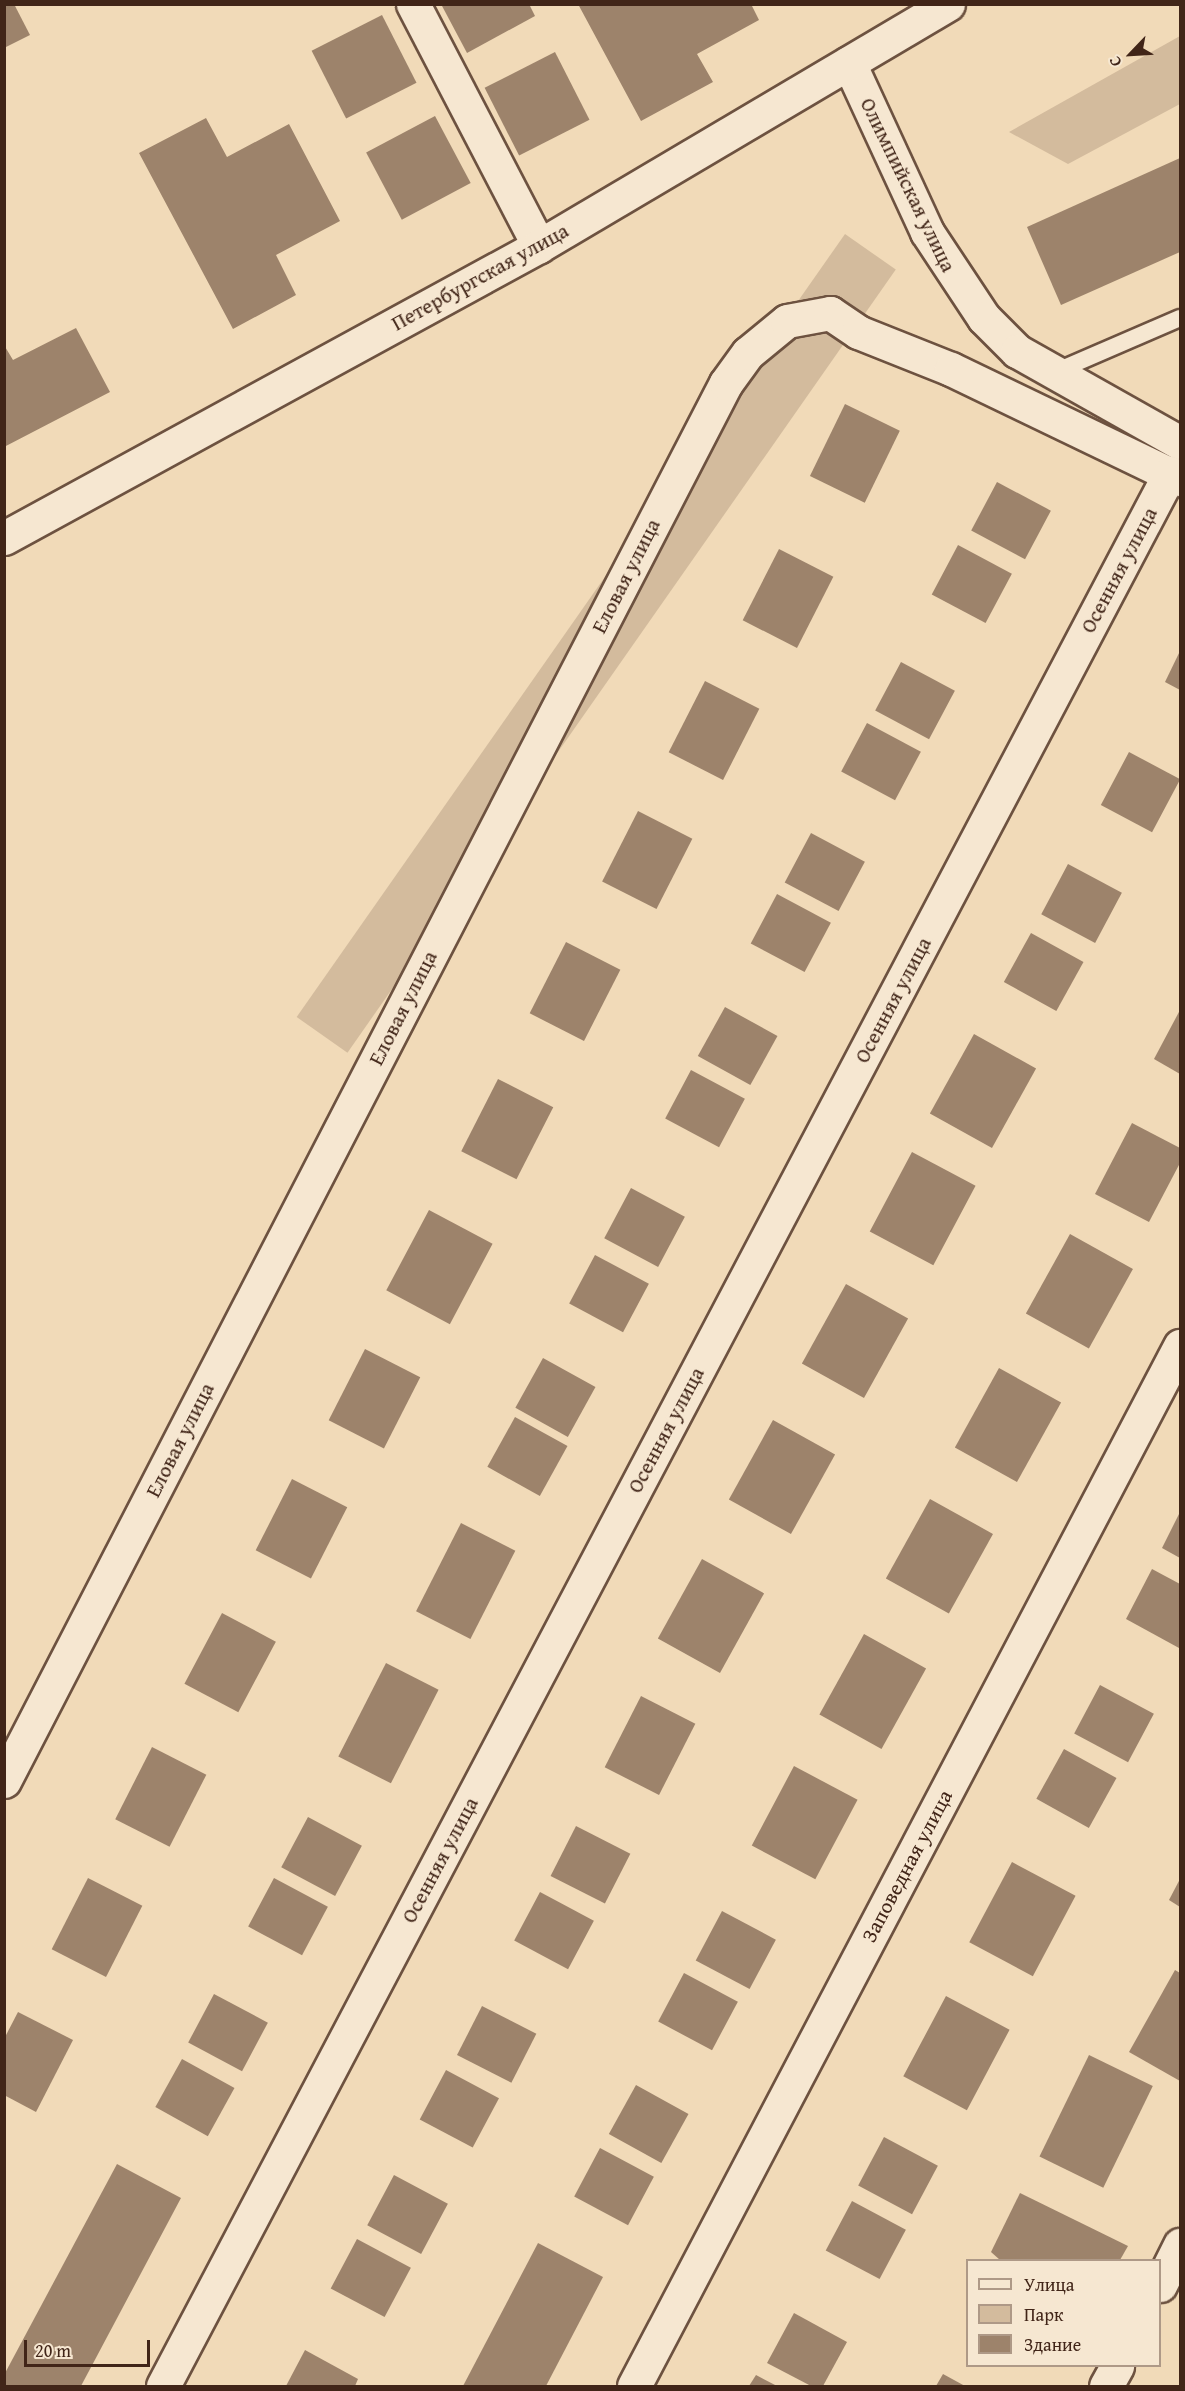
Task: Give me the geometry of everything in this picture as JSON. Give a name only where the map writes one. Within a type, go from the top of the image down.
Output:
[{"type":"street","points":[[413,4],[539,246]]},
{"type":"street","name":"Петербургская улица","points":[[4,538],[539,246],[948,4]]},
{"type":"street","name":"Олимпийская улица","points":[[849,63],[955,280],[1017,351],[1053,373],[1177,465]]},
{"type":"street","name":"Еловая улица","points":[[4,1781],[726,383],[748,353],[787,321],[830,313],[858,332],[1177,465]]},
{"type":"street","name":"Осенняя улица","points":[[163,2386],[1177,465]]},
{"type":"street","name":"Заповедная улица","points":[[634,2386],[1180,1346]]},
{"type":"street","points":[[1161,2282],[1180,2245]]},
{"type":"street","points":[[1106,2386],[1116,2367]]},
{"type":"lane","points":[[1053,373],[1177,324]]},
{"type":"green space","points":[[1180,36],[1180,104],[1068,164],[1009,132]]},
{"type":"green space","points":[[845,234],[896,270],[347,1053],[297,1017]]},
{"type":"building","points":[[4,4],[14,4],[30,35],[4,48]]},
{"type":"building","points":[[441,4],[529,4],[535,16],[467,53]]},
{"type":"building","points":[[578,4],[751,4],[759,20],[697,54],[713,82],[641,121]]},
{"type":"building","points":[[382,15],[417,83],[346,119],[312,51]]},
{"type":"building","points":[[555,52],[590,120],[519,156],[485,88]]},
{"type":"building","points":[[435,116],[471,183],[402,220],[366,153]]},
{"type":"building","points":[[206,118],[227,157],[289,124],[340,221],[276,255],[296,295],[233,329],[139,153]]},
{"type":"building","points":[[1180,158],[1180,252],[1061,305],[1027,227]]},
{"type":"building","points":[[76,328],[110,392],[4,447],[4,345],[13,360]]},
{"type":"building","points":[[845,404],[900,431],[865,503],[810,476]]},
{"type":"building","points":[[997,482],[1051,511],[1025,559],[971,531]]},
{"type":"building","points":[[958,545],[1012,574],[986,623],[932,594]]},
{"type":"building","points":[[779,549],[833,577],[797,648],[743,620]]},
{"type":"building","points":[[1180,651],[1180,690],[1165,682]]},
{"type":"building","points":[[901,662],[955,691],[929,739],[875,711]]},
{"type":"building","points":[[705,681],[759,709],[723,780],[669,752]]},
{"type":"building","points":[[867,723],[921,752],[895,800],[841,772]]},
{"type":"building","points":[[1129,752],[1180,779],[1152,832],[1101,805]]},
{"type":"building","points":[[638,811],[692,839],[656,909],[602,881]]},
{"type":"building","points":[[811,833],[865,862],[839,911],[785,882]]},
{"type":"building","points":[[1068,864],[1122,893],[1095,943],[1041,914]]},
{"type":"building","points":[[777,894],[831,923],[805,972],[751,943]]},
{"type":"building","points":[[1031,933],[1083,962],[1056,1011],[1004,982]]},
{"type":"building","points":[[566,942],[620,970],[584,1041],[530,1013]]},
{"type":"building","points":[[725,1007],[777,1036],[750,1085],[698,1056]]},
{"type":"building","points":[[1180,1010],[1180,1074],[1154,1059]]},
{"type":"building","points":[[974,1034],[1036,1068],[992,1148],[930,1114]]},
{"type":"building","points":[[691,1070],[745,1099],[719,1147],[665,1119]]},
{"type":"building","points":[[498,1079],[553,1107],[516,1179],[461,1151]]},
{"type":"building","points":[[1132,1123],[1180,1148],[1180,1163],[1149,1222],[1095,1194]]},
{"type":"building","points":[[912,1152],[976,1186],[933,1265],[870,1231]]},
{"type":"building","points":[[631,1188],[685,1217],[658,1267],[604,1238]]},
{"type":"building","points":[[429,1210],[493,1244],[450,1324],[386,1290]]},
{"type":"building","points":[[1070,1234],[1133,1269],[1089,1348],[1026,1314]]},
{"type":"building","points":[[595,1255],[649,1284],[623,1332],[569,1304]]},
{"type":"building","points":[[846,1284],[908,1318],[864,1398],[802,1364]]},
{"type":"building","points":[[365,1349],[420,1377],[384,1448],[329,1420]]},
{"type":"building","points":[[543,1358],[595,1387],[568,1437],[515,1408]]},
{"type":"building","points":[[999,1368],[1061,1402],[1017,1482],[955,1448]]},
{"type":"building","points":[[515,1417],[567,1446],[540,1496],[487,1467]]},
{"type":"building","points":[[773,1420],[835,1454],[791,1534],[729,1500]]},
{"type":"building","points":[[292,1479],[347,1507],[311,1578],[256,1550]]},
{"type":"building","points":[[930,1499],[993,1534],[949,1613],[886,1579]]},
{"type":"building","points":[[1180,1512],[1180,1558],[1162,1548]]},
{"type":"building","points":[[461,1523],[515,1551],[470,1639],[416,1611]]},
{"type":"building","points":[[702,1559],[764,1593],[720,1673],[658,1639]]},
{"type":"building","points":[[1152,1569],[1180,1584],[1179,1648],[1126,1619]]},
{"type":"building","points":[[222,1613],[276,1642],[238,1712],[184,1684]]},
{"type":"building","points":[[864,1634],[926,1668],[881,1749],[819,1714]]},
{"type":"building","points":[[386,1663],[439,1690],[391,1783],[338,1757]]},
{"type":"building","points":[[1100,1685],[1154,1714],[1128,1762],[1074,1734]]},
{"type":"building","points":[[641,1696],[695,1724],[659,1795],[605,1767]]},
{"type":"building","points":[[152,1747],[206,1775],[170,1847],[115,1819]]},
{"type":"building","points":[[1064,1749],[1116,1778],[1089,1828],[1036,1799]]},
{"type":"building","points":[[794,1766],[858,1800],[815,1879],[752,1845]]},
{"type":"building","points":[[308,1817],[362,1846],[335,1896],[281,1867]]},
{"type":"building","points":[[576,1826],[630,1854],[605,1904],[551,1876]]},
{"type":"building","points":[[1012,1862],[1076,1896],[1033,1976],[969,1942]]},
{"type":"building","points":[[88,1878],[142,1906],[106,1977],[52,1949]]},
{"type":"building","points":[[274,1878],[328,1907],[302,1955],[248,1927]]},
{"type":"building","points":[[1180,1879],[1180,1907],[1169,1900]]},
{"type":"building","points":[[540,1892],[594,1921],[568,1969],[514,1941]]},
{"type":"building","points":[[722,1911],[776,1940],[750,1989],[696,1960]]},
{"type":"building","points":[[1175,1970],[1180,1973],[1180,2081],[1129,2052]]},
{"type":"building","points":[[684,1973],[738,2002],[712,2050],[658,2022]]},
{"type":"building","points":[[214,1994],[268,2023],[242,2071],[188,2043]]},
{"type":"building","points":[[946,1996],[1010,2030],[967,2110],[903,2076]]},
{"type":"building","points":[[482,2006],[536,2034],[511,2083],[457,2055]]},
{"type":"building","points":[[18,2012],[73,2040],[36,2112],[4,2095],[4,2039]]},
{"type":"building","points":[[1089,2055],[1153,2086],[1103,2188],[1039,2157]]},
{"type":"building","points":[[182,2059],[234,2088],[208,2136],[155,2107]]},
{"type":"building","points":[[446,2070],[499,2098],[473,2148],[420,2119]]},
{"type":"building","points":[[636,2085],[688,2114],[661,2163],[609,2134]]},
{"type":"building","points":[[884,2137],[938,2166],[912,2214],[858,2186]]},
{"type":"building","points":[[600,2148],[654,2177],[628,2225],[574,2197]]},
{"type":"building","points":[[117,2164],[181,2198],[81,2386],[4,2386],[4,2375]]},
{"type":"building","points":[[394,2175],[448,2204],[421,2254],[367,2225]]},
{"type":"building","points":[[1020,2193],[1128,2246],[1121,2259],[999,2259],[991,2252]]},
{"type":"building","points":[[852,2201],[906,2230],[880,2279],[826,2250]]},
{"type":"building","points":[[357,2239],[411,2268],[385,2317],[331,2288]]},
{"type":"building","points":[[538,2243],[603,2277],[546,2386],[463,2386]]},
{"type":"building","points":[[794,2313],[847,2342],[823,2386],[811,2386],[767,2363]]},
{"type":"building","points":[[305,2350],[358,2379],[355,2386],[286,2386]]},
{"type":"building","points":[[943,2374],[965,2386],[936,2386]]},
{"type":"building","points":[[756,2375],[777,2386],[749,2386]]}]
